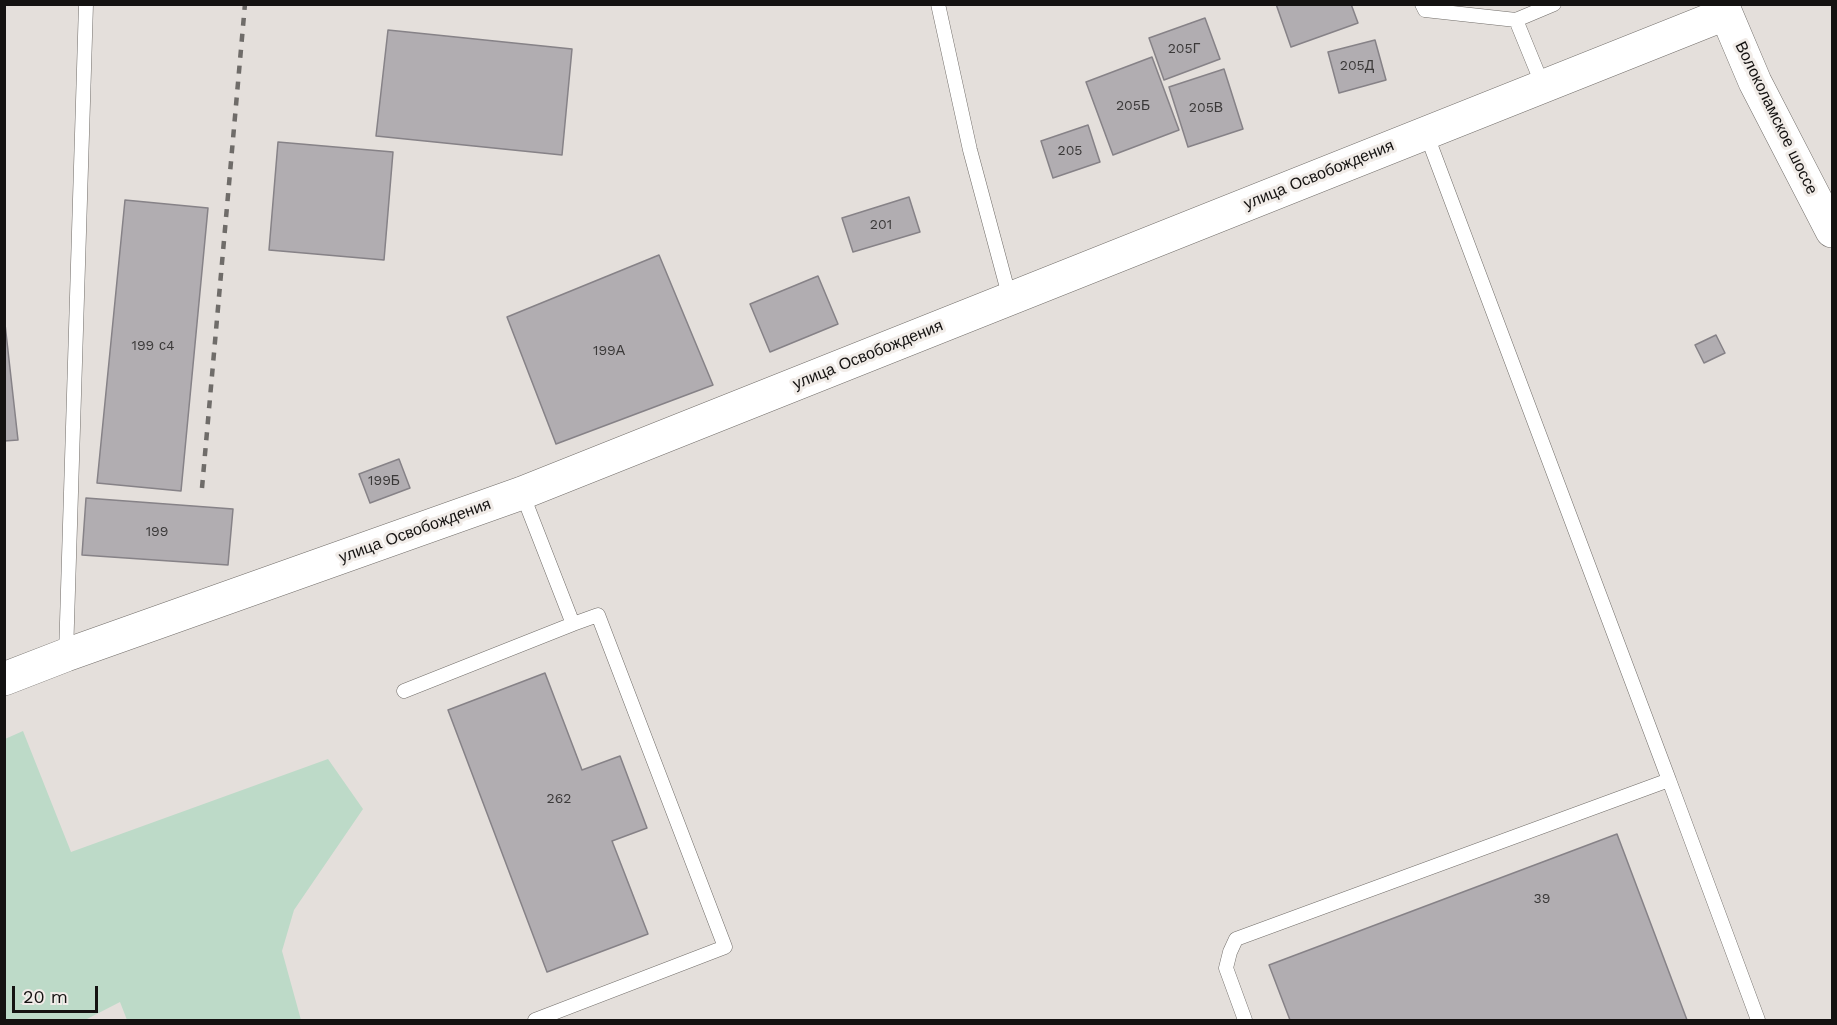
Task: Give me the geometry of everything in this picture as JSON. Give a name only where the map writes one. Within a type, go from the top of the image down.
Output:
[{"type":"street","name":"улица Освобождения","points":[[4,679],[522,493],[1543,86],[1723,9]]},
{"type":"street","name":"Волоколамское шоссе","points":[[1723,9],[1755,82],[1833,231]]},
{"type":"lane","points":[[66,655],[87,4]]},
{"type":"lane","points":[[938,4],[970,150],[1010,299]]},
{"type":"lane","points":[[1422,4],[1425,10],[1516,20],[1554,4]]},
{"type":"lane","points":[[1516,20],[1543,86]]},
{"type":"lane","points":[[1426,133],[1758,1020]]},
{"type":"lane","points":[[522,493],[573,624]]},
{"type":"lane","points":[[404,691],[598,615],[725,947],[535,1020]]},
{"type":"lane","points":[[1245,1020],[1226,968],[1236,939],[1669,780]]},
{"type":"green space","points":[[23,731],[71,852],[328,759],[363,809],[294,910],[282,951],[301,1020],[127,1020],[120,1002],[85,1020],[7,1020],[4,1016],[5,739]]},
{"type":"building","points":[[1276,4],[1351,4],[1358,23],[1291,47]]},
{"type":"building","points":[[1205,18],[1220,59],[1164,80],[1149,38]]},
{"type":"building","points":[[388,30],[572,49],[562,155],[376,136]]},
{"type":"building","points":[[1375,40],[1386,80],[1339,93],[1328,52]]},
{"type":"building","points":[[1152,57],[1179,130],[1113,155],[1086,82]]},
{"type":"building","points":[[1224,69],[1243,129],[1188,147],[1169,87]]},
{"type":"building","points":[[1088,125],[1100,162],[1053,178],[1041,141]]},
{"type":"building","points":[[278,142],[393,152],[384,260],[269,250]]},
{"type":"building","points":[[909,197],[920,232],[853,252],[842,218]]},
{"type":"building","points":[[125,200],[208,208],[181,491],[97,483]]},
{"type":"building","points":[[659,255],[713,385],[556,444],[507,317]]},
{"type":"building","points":[[818,276],[838,324],[770,352],[750,304]]},
{"type":"building","points":[[4,315],[18,440],[4,441]]},
{"type":"building","points":[[1716,335],[1725,353],[1704,363],[1695,345]]},
{"type":"building","points":[[399,459],[410,488],[370,503],[359,474]]},
{"type":"building","points":[[86,498],[233,509],[228,565],[82,555]]},
{"type":"building","points":[[545,673],[582,770],[620,756],[647,828],[612,841],[648,934],[547,972],[448,710]]},
{"type":"building","points":[[1617,834],[1687,1020],[1290,1020],[1269,965]]},
{"type":"railway","points":[[202,488],[245,4]]}]
